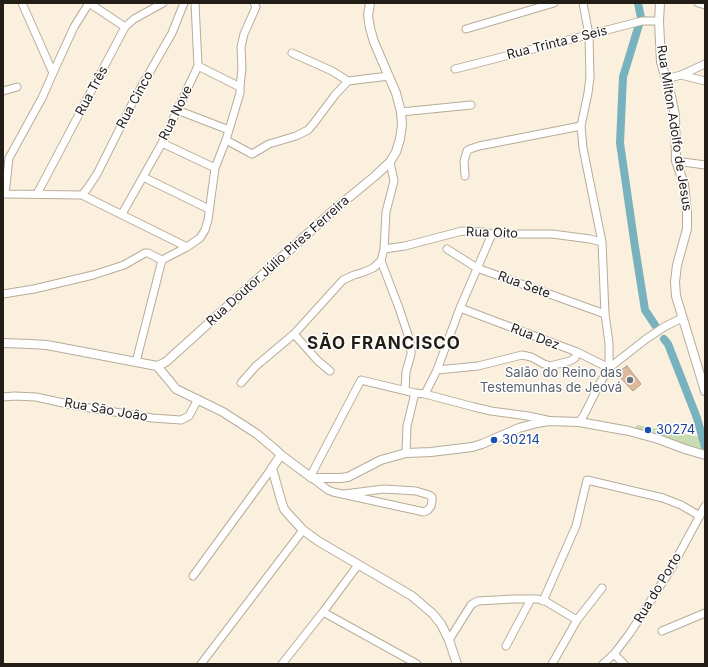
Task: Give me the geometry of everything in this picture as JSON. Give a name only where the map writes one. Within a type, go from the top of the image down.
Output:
[{"type":"street","points":[[22,3],[53,72]]},
{"type":"street","points":[[124,27],[89,3],[74,27],[42,98],[6,158],[5,194],[82,195],[187,247]]},
{"type":"street","name":"Rua Três","points":[[38,194],[124,27],[163,3]]},
{"type":"street","name":"Rua Cinco","points":[[82,195],[88,189],[97,174],[136,96],[172,33],[184,3]]},
{"type":"street","name":"Rua Nove","points":[[122,214],[162,143],[198,66],[195,3]]},
{"type":"street","name":"Rua Doutor Júlio Pires Ferreira","points":[[157,366],[167,361],[335,209],[375,176],[390,162],[396,152],[400,139],[402,112],[396,93],[374,42],[368,15],[370,3]]},
{"type":"street","points":[[466,28],[554,3]]},
{"type":"street","points":[[583,3],[589,35],[590,77],[581,126],[583,148],[602,242],[605,314],[609,343],[609,368]]},
{"type":"street","name":"Rua Milton Adolfo de Jesus","points":[[660,3],[659,21],[662,62],[671,96],[674,116],[676,161],[684,184],[687,213],[687,229],[680,250],[674,282],[682,318],[705,391]]},
{"type":"street","points":[[698,3],[705,4]]},
{"type":"street","points":[[136,362],[162,260],[187,247],[200,238],[205,230],[208,220],[215,168],[226,140],[240,93],[242,41],[255,5]]},
{"type":"street","name":"Rua Trinta e Seis","points":[[455,69],[640,21],[659,21]]},
{"type":"street","points":[[292,52],[332,71],[348,81],[389,76]]},
{"type":"street","points":[[666,79],[681,75],[705,64]]},
{"type":"street","points":[[198,66],[240,87]]},
{"type":"street","points":[[681,75],[705,81]]},
{"type":"street","points":[[226,140],[252,154],[269,144],[296,136],[308,130],[335,95],[348,81]]},
{"type":"street","points":[[3,91],[17,87]]},
{"type":"street","points":[[402,112],[471,105]]},
{"type":"street","points":[[177,110],[229,130]]},
{"type":"street","points":[[465,176],[464,161],[467,151],[470,149],[581,126]]},
{"type":"street","points":[[162,143],[215,168]]},
{"type":"street","points":[[676,161],[705,165]]},
{"type":"street","points":[[390,162],[394,181],[386,212],[384,249],[381,261],[399,308],[411,346],[406,372],[405,390]]},
{"type":"street","points":[[143,177],[209,210]]},
{"type":"street","name":"Rua Oito","points":[[384,249],[405,246],[462,231],[492,234],[552,234],[602,242]]},
{"type":"street","points":[[425,394],[437,370],[460,308],[492,234]]},
{"type":"street","name":"Rua Sete","points":[[447,250],[477,268],[605,314]]},
{"type":"street","points":[[3,294],[34,289],[93,275],[124,265],[145,253],[162,260]]},
{"type":"street","points":[[241,383],[256,366],[294,334],[343,280],[372,268],[381,261]]},
{"type":"street","name":"Rua Dez","points":[[460,308],[577,352],[609,368]]},
{"type":"street","points":[[579,422],[609,368],[646,338],[682,318]]},
{"type":"street","points":[[294,334],[318,361],[330,371]]},
{"type":"street","points":[[3,343],[47,345],[157,366],[176,389],[223,412],[257,434],[281,456],[328,490],[334,492],[424,512],[431,506],[432,501],[432,498],[429,495],[416,491],[384,489],[344,494]]},
{"type":"street","points":[[437,370],[478,366],[522,355],[531,357],[550,366],[570,361],[575,358],[577,352]]},
{"type":"street","points":[[311,477],[361,380],[425,394],[474,407],[549,421]]},
{"type":"street","points":[[406,453],[407,426],[415,393]]},
{"type":"street","name":"Rua São João","points":[[3,397],[36,397],[77,406],[152,418],[181,420],[189,416],[198,399]]},
{"type":"street","points":[[311,477],[348,477],[381,460],[406,453],[431,452],[472,447],[519,428],[549,421],[579,422],[658,438],[705,455]]},
{"type":"street","points":[[193,576],[281,456]]},
{"type":"street","points":[[272,468],[284,508],[303,530],[346,558],[412,596],[433,614],[442,624],[457,664]]},
{"type":"street","points":[[543,601],[576,526],[587,480],[663,498],[681,505],[700,516]]},
{"type":"street","name":"Rua do Porto","points":[[603,664],[614,654],[630,633],[671,569],[705,506]]},
{"type":"street","points":[[202,664],[303,530]]},
{"type":"street","points":[[282,664],[358,565]]},
{"type":"street","points":[[552,664],[577,620],[602,588]]},
{"type":"street","points":[[506,646],[531,599]]},
{"type":"street","points":[[449,640],[471,605],[478,601],[538,599],[577,620]]},
{"type":"street","points":[[323,612],[417,664]]},
{"type":"street","points":[[662,631],[705,612]]},
{"type":"street","points":[[614,654],[624,664]]},
{"type":"green space","points":[[638,425],[705,438],[705,452],[635,429]]},
{"type":"building","name":"Salão do Reino das Testemunhas de Jeová","points":[[627,366],[641,384],[633,391],[619,376],[620,375],[618,372]]},
{"type":"waterway","points":[[638,3],[641,18],[623,77],[620,143],[645,310],[655,325]]},
{"type":"waterway","points":[[664,339],[668,344],[697,418],[705,447]]},
{"type":"place","name":"Salão do Reino das Testemunhas de Jeová","points":[[630,380]]},
{"type":"place","name":"30274","points":[[648,430]]},
{"type":"place","name":"30214","points":[[494,440]]},
{"type":"district","name":"SÃO FRANCISCO","points":[[384,344]]}]
